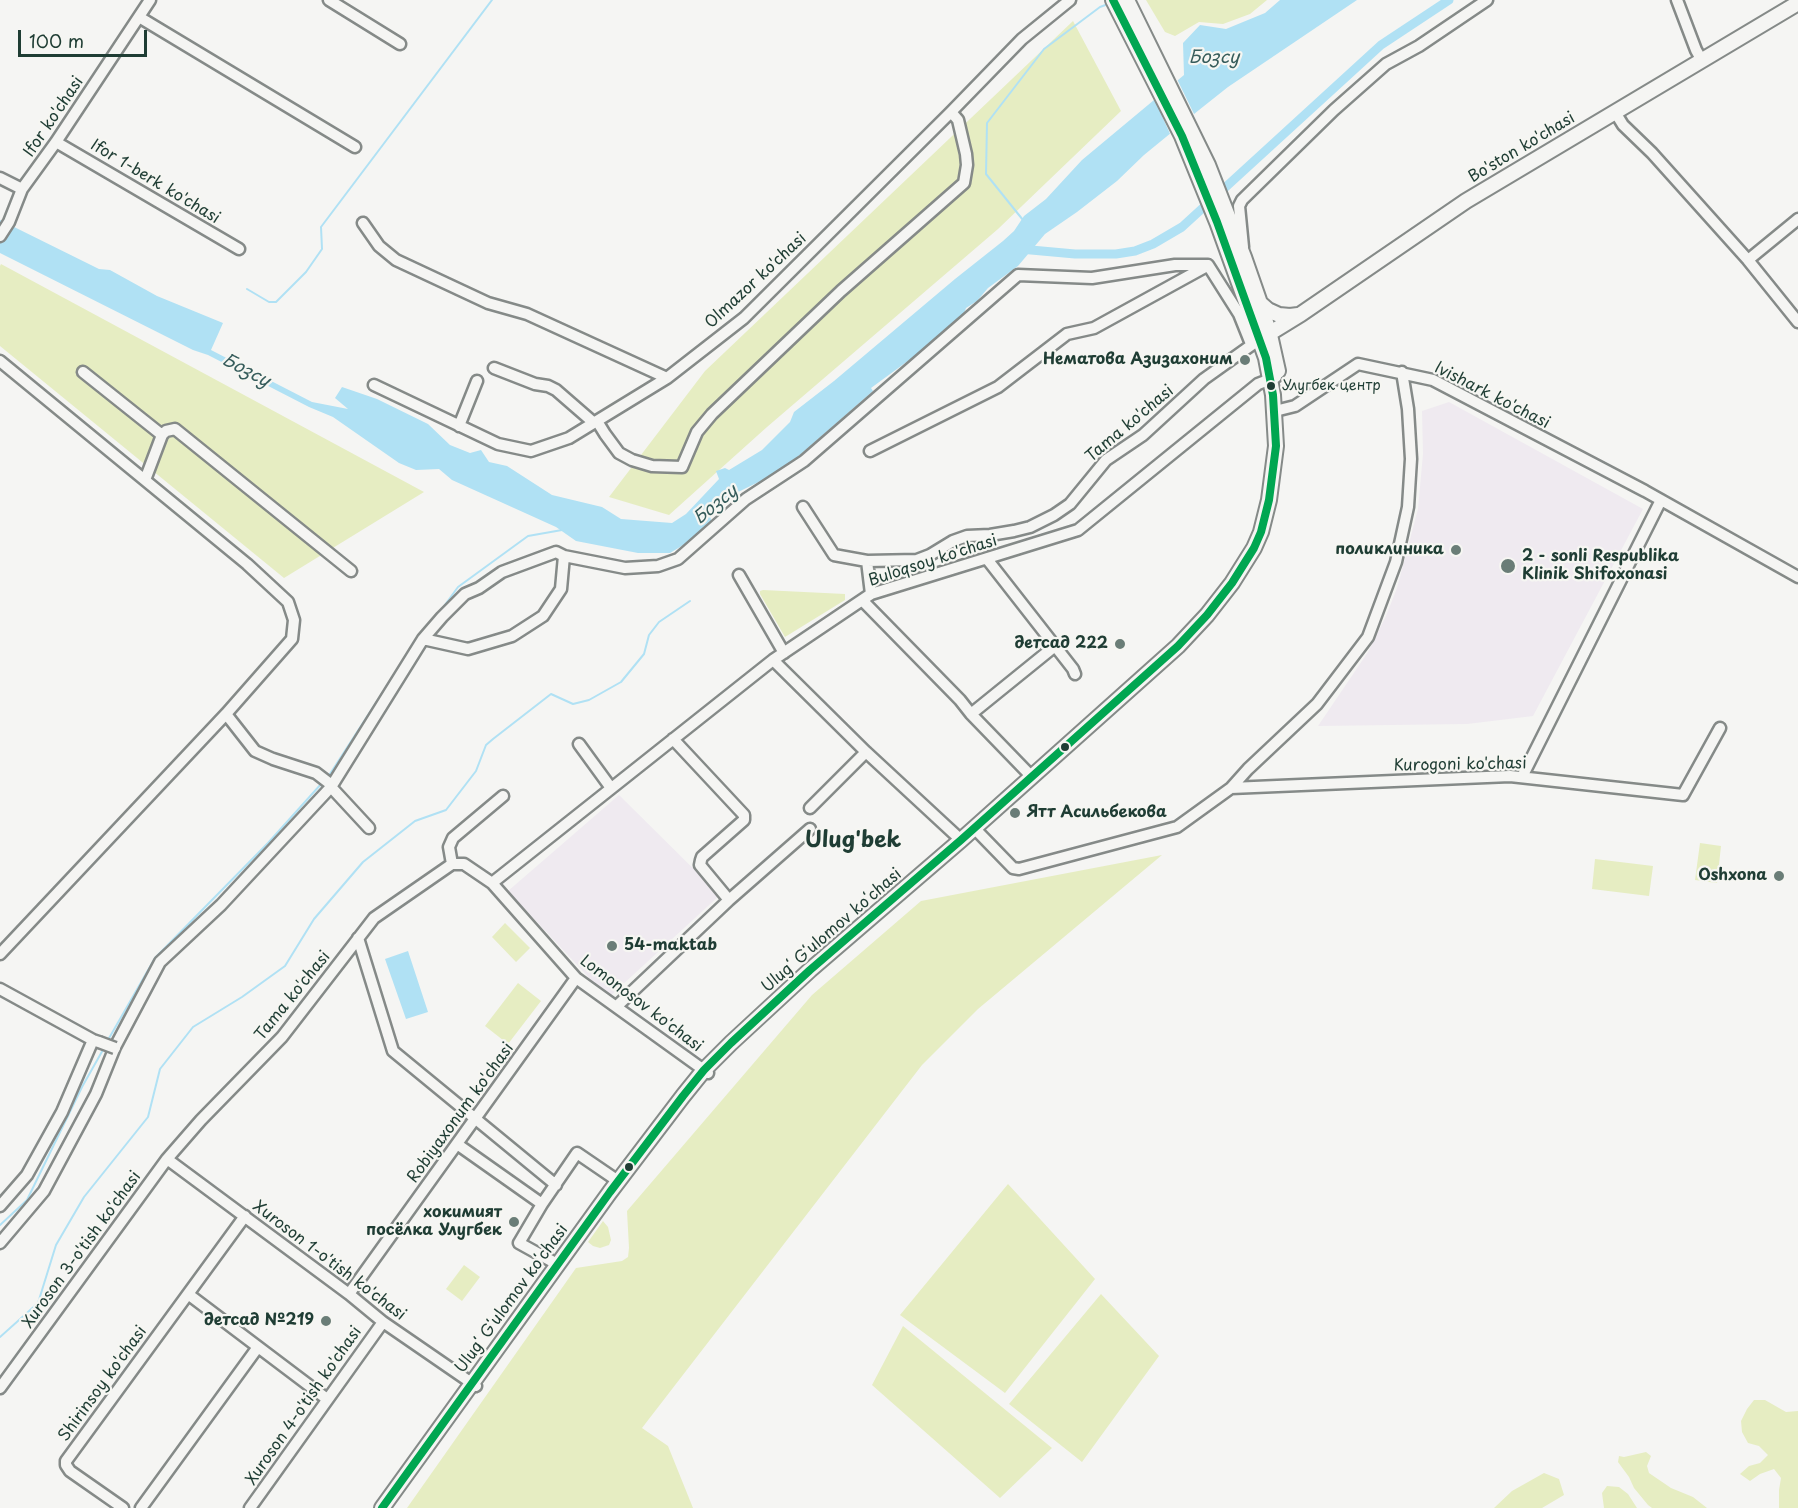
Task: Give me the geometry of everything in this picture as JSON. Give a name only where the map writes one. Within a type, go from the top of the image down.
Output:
[{"type":"main road","points":[[1113,0],[1127,8],[1203,168],[1223,219]]},
{"type":"main road","name":"Bo'ston ko'chasi","points":[[1260,339],[1301,314],[1466,201],[1792,3]]},
{"type":"main road","name":"Ulugʻ Gʻulomov koʻchasi","points":[[1223,219],[1244,257],[1260,303],[1260,339]]},
{"type":"main road","name":"Ulugʻ Gʻulomov koʻchasi","points":[[382,1508],[706,1072],[814,974],[1151,679],[1196,635],[1236,586],[1259,550],[1271,518],[1281,464],[1275,378],[1260,339],[1223,219]]},
{"type":"main road","points":[[1260,303],[1279,315],[1301,314]]},
{"type":"main road","name":"Ulugʻ Gʻulomov koʻchasi","points":[[388,1508],[557,1264],[618,1181],[683,1096],[731,1043],[1178,646],[1207,615],[1244,566],[1261,532],[1269,500],[1278,410]]},
{"type":"street","name":"Ifor ko'chasi","points":[[0,236],[9,222],[22,189],[150,0]]},
{"type":"street","points":[[329,0],[400,44]]},
{"type":"street","name":"Olmazor ko'chasi","points":[[374,386],[498,444],[531,451],[569,438],[667,378],[744,318],[1022,39],[1070,0]]},
{"type":"street","points":[[1244,257],[1239,206],[1242,200],[1334,110],[1386,64],[1419,46],[1487,0]]},
{"type":"street","points":[[1677,0],[1701,59]]},
{"type":"street","points":[[139,16],[355,147]]},
{"type":"street","points":[[494,368],[556,390],[596,422],[619,453],[632,460],[652,466],[682,467],[697,432],[712,414],[841,291],[964,183],[966,154],[958,120],[951,112]]},
{"type":"street","points":[[1615,112],[1623,125],[1652,153],[1748,260],[1798,322]]},
{"type":"street","name":"Ifor 1-berk ko'chasi","points":[[56,142],[239,249]]},
{"type":"street","points":[[0,178],[22,189]]},
{"type":"street","points":[[1748,260],[1798,219]]},
{"type":"street","points":[[363,223],[379,246],[396,260],[488,303],[527,314],[667,378]]},
{"type":"street","points":[[0,1243],[44,1191],[96,1094],[115,1048],[160,962],[221,905],[330,785],[423,639],[465,594],[502,573],[556,552],[564,556],[626,568],[658,566],[678,559],[746,499],[804,461],[1018,275],[1092,278],[1175,265],[1208,265]]},
{"type":"street","points":[[1208,265],[1239,314],[1260,339]]},
{"type":"street","points":[[870,451],[998,387],[1067,334],[1094,328],[1208,265]]},
{"type":"street","name":"Tama ko'chasi","points":[[803,507],[834,555],[867,561],[917,560],[967,536],[990,535],[1030,526],[1054,515],[1070,504],[1106,460],[1143,435],[1204,379],[1260,339]]},
{"type":"street","points":[[0,361],[248,564],[288,602],[294,620],[292,639],[226,714],[0,954]]},
{"type":"street","name":"Ivishark ko'chasi","points":[[1278,410],[1295,406],[1358,363],[1433,380],[1661,500],[1798,577]]},
{"type":"street","points":[[83,372],[162,435]]},
{"type":"street","points":[[978,832],[1013,868],[1019,869],[1172,829],[1232,788],[1248,769],[1317,704],[1368,637],[1396,562],[1408,507],[1411,459],[1408,409],[1402,372]]},
{"type":"street","name":"Buloqsoy ko'chasi","points":[[492,883],[773,660],[866,597],[1078,530],[1258,384],[1275,378]]},
{"type":"street","points":[[459,426],[477,381]]},
{"type":"street","points":[[145,480],[162,435],[166,431],[175,429],[351,571]]},
{"type":"street","points":[[1522,777],[1661,500]]},
{"type":"street","points":[[423,639],[468,649],[512,636],[543,616],[561,589],[564,556]]},
{"type":"street","points":[[987,559],[1056,646],[1075,674]]},
{"type":"street","points":[[867,561],[866,597],[971,714],[1032,777]]},
{"type":"street","points":[[739,575],[784,652]]},
{"type":"street","points":[[971,714],[1056,646]]},
{"type":"street","points":[[773,660],[961,840]]},
{"type":"street","points":[[226,714],[255,751],[316,773],[369,828]]},
{"type":"street","name":"Kurogoni ko'chasi","points":[[1232,788],[1510,776],[1683,795],[1720,728]]},
{"type":"street","points":[[673,739],[744,815],[744,820],[700,860],[700,865],[729,900]]},
{"type":"street","points":[[579,744],[611,788]]},
{"type":"street","points":[[810,808],[867,752]]},
{"type":"street","points":[[452,864],[449,847],[453,838],[503,796]]},
{"type":"street","points":[[617,1006],[729,900],[810,829]]},
{"type":"street","name":"Tama ko'chasi","points":[[166,1158],[282,1037],[374,918],[452,864]]},
{"type":"street","name":"Lomonosov ko'chasi","points":[[452,864],[464,864],[492,883],[576,978],[706,1072]]},
{"type":"street","points":[[358,938],[393,1050],[556,1185]]},
{"type":"street","name":"Robiyaxonum ko'chasi","points":[[349,1294],[576,978]]},
{"type":"street","points":[[0,989],[96,1041],[115,1048]]},
{"type":"street","points":[[0,1206],[27,1175],[62,1112],[96,1041]]},
{"type":"street","points":[[457,1144],[542,1204]]},
{"type":"street","points":[[557,1264],[519,1243],[576,1154],[618,1181]]},
{"type":"street","name":"Хuroson 1-o'tish ko'chasi","points":[[166,1158],[349,1294],[383,1322],[473,1385]]},
{"type":"street","name":"Xuroson 3-o'tish ko'chasi","points":[[0,1388],[166,1158]]},
{"type":"street","name":"Shirinsoy ko'chasi","points":[[123,1508],[70,1471],[66,1461],[245,1216]]},
{"type":"street","points":[[188,1294],[327,1399]]},
{"type":"street","name":"Xuroson 4-o'tish ko'chasi","points":[[250,1508],[383,1322]]},
{"type":"street","points":[[141,1508],[258,1347]]},
{"type":"shaded area","name":"2 - sonli Respublika Klinik Shifoxonasi","points":[[1449,402],[1643,509],[1533,716],[1467,724],[1318,726],[1368,652],[1386,616],[1397,588],[1418,509],[1423,454],[1422,411]]},
{"type":"shaded area","name":"54-maktab","points":[[619,795],[720,895],[608,998],[508,891]]},
{"type":"green space","points":[[1146,0],[1267,0],[1250,14],[1223,24],[1199,22],[1175,36],[1165,32]]},
{"type":"green space","points":[[1073,21],[1121,111],[998,229],[767,427],[669,515],[609,497],[705,371]]},
{"type":"green space","points":[[1,264],[424,492],[284,578],[0,346]]},
{"type":"green space","points":[[763,590],[845,594],[845,600],[785,637],[760,594]]},
{"type":"green space","points":[[1700,843],[1721,846],[1717,883],[1695,880]]},
{"type":"green space","points":[[1162,855],[978,1009],[922,1065],[642,1428],[668,1446],[693,1508],[407,1508],[576,1268],[622,1261],[628,1257],[627,1211],[812,995],[921,901]]},
{"type":"green space","points":[[1595,859],[1653,866],[1649,896],[1592,889]]},
{"type":"green space","points":[[505,923],[530,948],[516,962],[492,937]]},
{"type":"green space","points":[[518,983],[541,1001],[508,1044],[485,1026]]},
{"type":"green space","points":[[1008,1184],[1095,1279],[1005,1393],[900,1315]]},
{"type":"green space","points":[[603,1221],[608,1227],[611,1240],[609,1245],[600,1248],[588,1242]]},
{"type":"green space","points":[[464,1265],[480,1277],[462,1301],[446,1289]]},
{"type":"green space","points":[[1101,1294],[1159,1356],[1082,1462],[1009,1404]]},
{"type":"green space","points":[[903,1326],[1052,1448],[1000,1498],[872,1385]]},
{"type":"green space","points":[[1754,1400],[1765,1400],[1786,1412],[1798,1411],[1798,1508],[1779,1508],[1781,1478],[1774,1469],[1750,1481],[1740,1474],[1749,1466],[1760,1463],[1768,1455],[1759,1446],[1748,1443],[1742,1432],[1741,1421]]},
{"type":"green space","points":[[1646,1452],[1651,1456],[1647,1466],[1649,1473],[1671,1488],[1693,1497],[1707,1508],[1652,1508],[1648,1505],[1618,1462],[1619,1456]]},
{"type":"green space","points":[[1544,1473],[1559,1479],[1564,1495],[1542,1508],[1494,1508],[1512,1491]]},
{"type":"green space","points":[[1607,1486],[1619,1487],[1628,1494],[1637,1508],[1604,1508],[1602,1493]]},
{"type":"water","name":"Бозсу","points":[[1280,0],[1357,0],[1228,87],[1199,110],[1144,155],[1117,181],[1045,234],[1018,266],[966,308],[963,316],[942,336],[871,388],[873,391],[777,473],[732,495],[709,513],[712,523],[695,538],[670,553],[638,553],[576,541],[556,527],[452,480],[439,469],[416,470],[399,463],[333,417],[0,253],[0,220],[99,269],[110,270],[157,296],[223,323],[211,350],[312,402],[348,409],[335,398],[342,387],[377,399],[428,424],[450,445],[470,453],[481,450],[489,462],[507,466],[552,495],[602,507],[621,519],[672,523],[686,514],[719,479],[716,471],[725,468],[729,470],[762,450],[790,422],[794,412],[1003,241],[1014,231],[1024,216],[1046,199],[1082,160],[1184,75],[1183,43],[1200,25],[1226,29],[1265,13]]},
{"type":"water","points":[[408,951],[428,1012],[406,1019],[385,959]]},
{"type":"pier","points":[[1176,77],[1195,116],[1171,136],[1153,96]]},
{"type":"waterway","points":[[247,289],[269,302],[276,302],[306,272],[322,249],[321,227],[492,0]]},
{"type":"waterway","points":[[1020,249],[1075,254],[1116,254],[1135,251],[1153,244],[1182,227],[1381,45],[1449,0]]},
{"type":"waterway","points":[[1023,220],[986,174],[987,123],[1044,49],[1100,7],[1108,4]]},
{"type":"waterway","points":[[439,613],[458,587],[528,536],[562,530]]},
{"type":"waterway","points":[[0,1337],[38,1303],[56,1245],[84,1197],[148,1117],[160,1069],[193,1027],[242,997],[285,966],[314,919],[363,862],[415,821],[446,810],[476,771],[486,745],[551,694],[573,704],[589,700],[621,682],[644,654],[649,635],[659,622],[690,601]]},
{"type":"waterway","points":[[328,777],[403,661]]},
{"type":"waterway","points":[[108,1040],[155,958],[268,843],[322,783]]},
{"type":"waterway","points":[[0,1225],[27,1200],[82,1087],[104,1048]]},
{"type":"transit line","points":[[382,1508],[610,1192],[704,1070],[810,970],[961,840],[1178,646],[1207,615],[1232,583],[1254,548],[1261,532],[1269,500],[1276,446],[1273,395],[1266,358],[1217,222],[1182,136],[1113,0]]},
{"type":"place","name":"Нематова Азизахоним","points":[[1245,360]]},
{"type":"place","name":"Улугбек центр","points":[[1271,386]]},
{"type":"place","name":"поликлиника","points":[[1456,550]]},
{"type":"place","name":"2 - sonli Respublika Klinik Shifoxonasi","points":[[1508,566]]},
{"type":"place","name":"детсад 222","points":[[1120,644]]},
{"type":"place","name":"Ятт Асильбекова","points":[[1015,813]]},
{"type":"place","name":"Oshxona","points":[[1779,876]]},
{"type":"place","name":"54-maktab","points":[[612,946]]},
{"type":"place","name":"хокимият посёлка Улугбек","points":[[514,1222]]},
{"type":"place","name":"детсад №219","points":[[326,1321]]},
{"type":"district","name":"Ulug'bek","points":[[853,841]]}]
